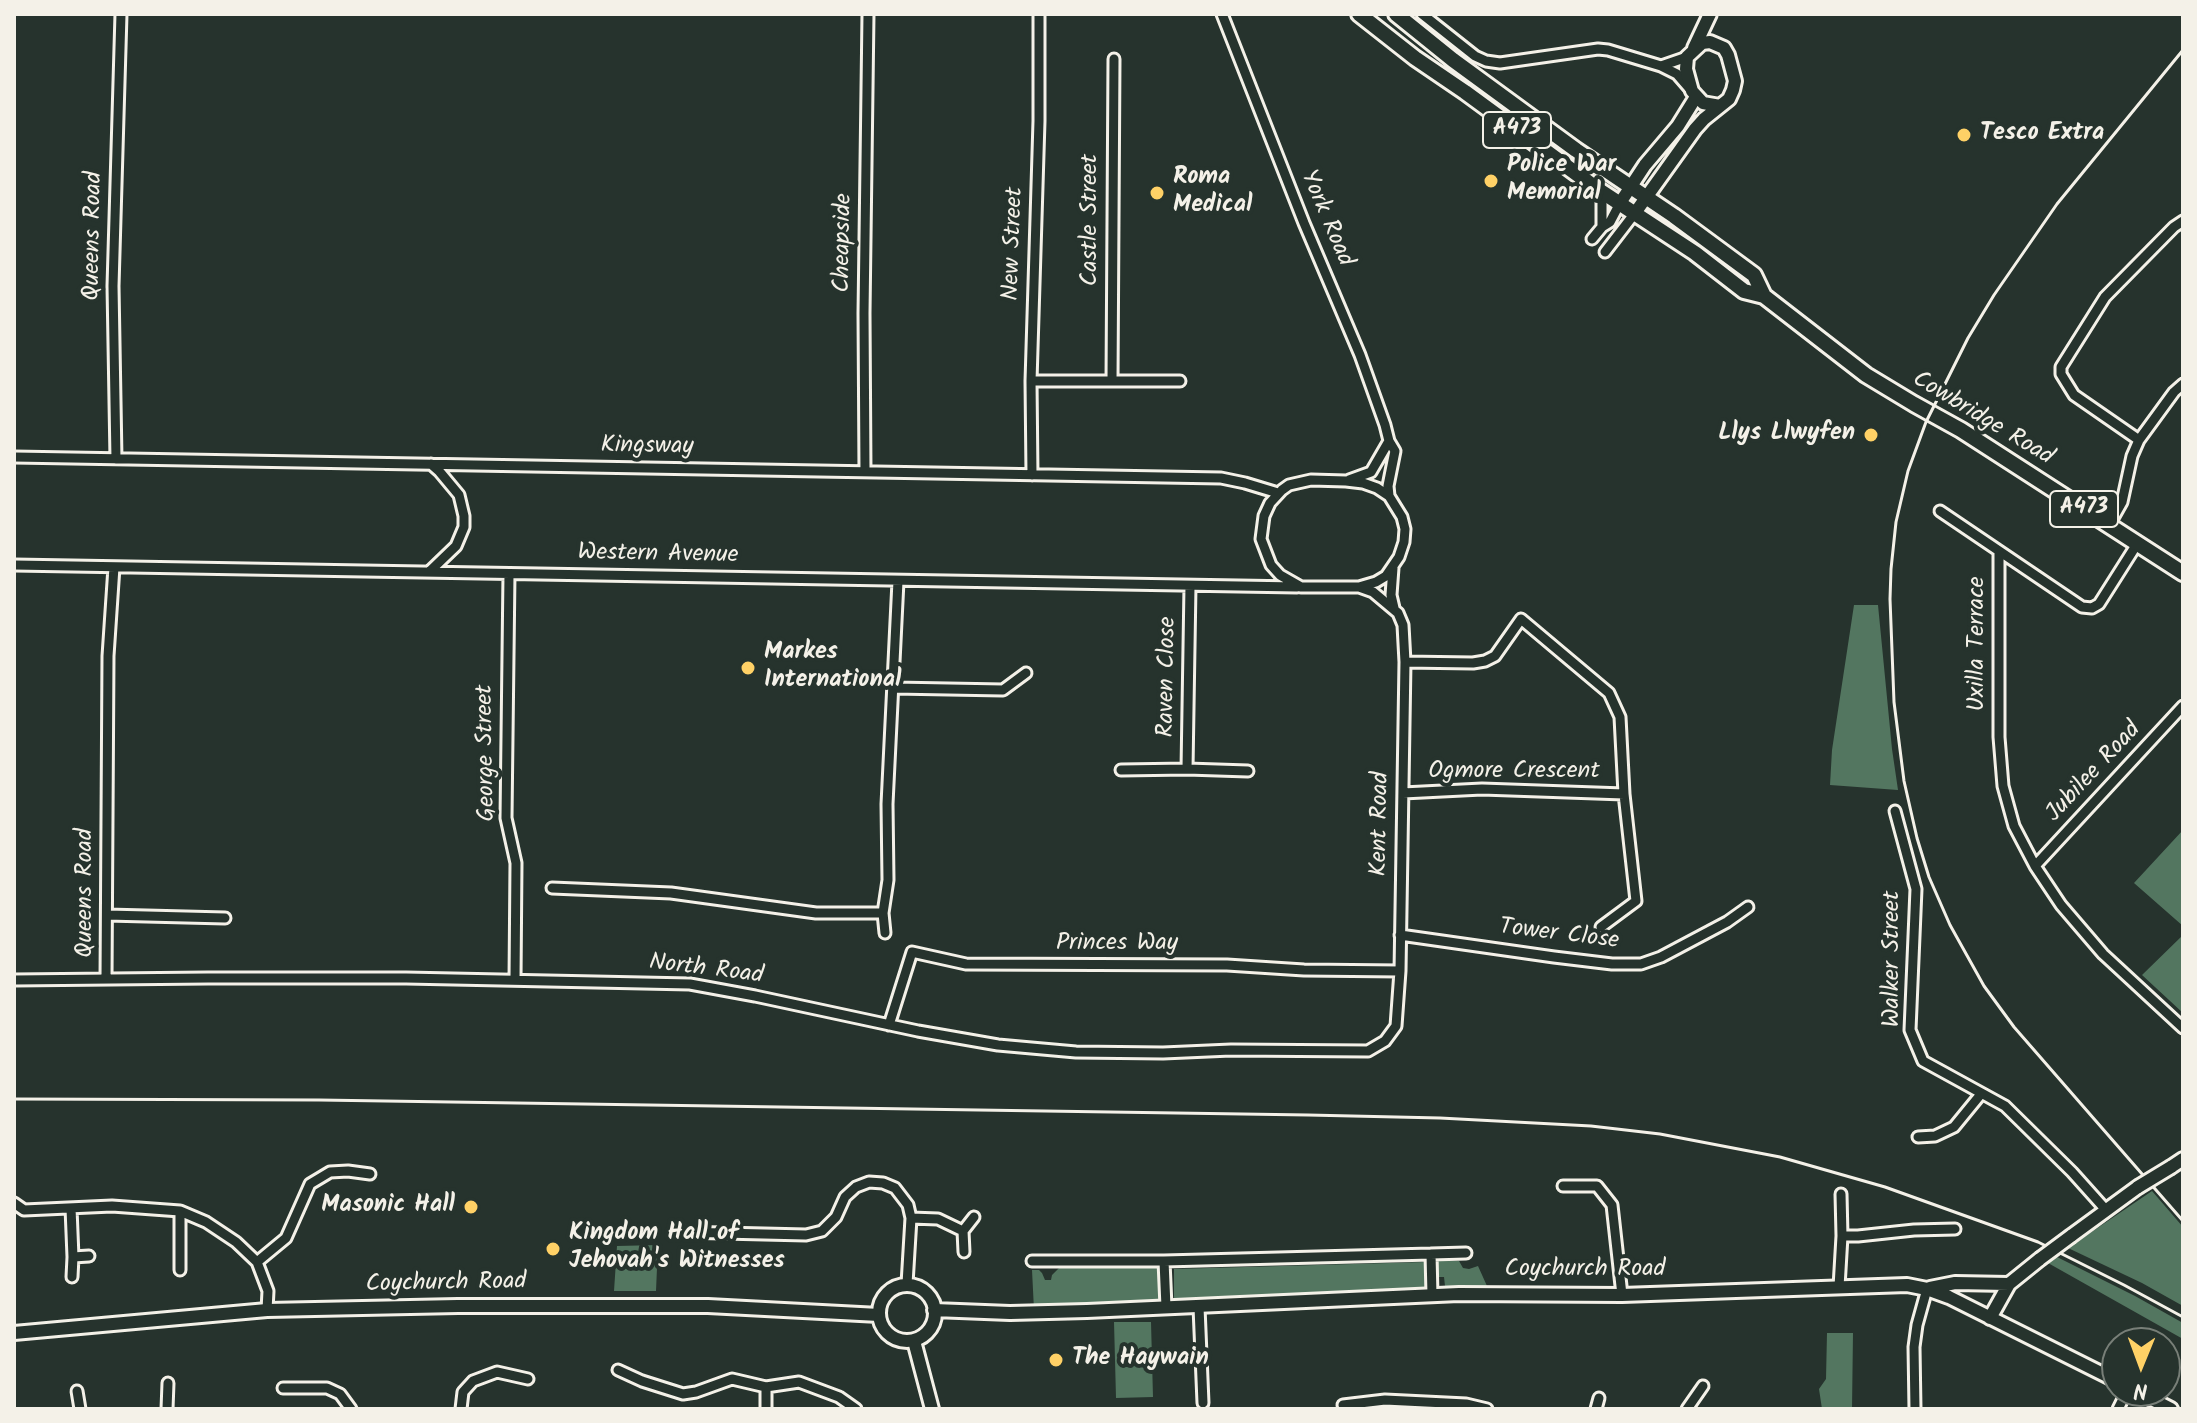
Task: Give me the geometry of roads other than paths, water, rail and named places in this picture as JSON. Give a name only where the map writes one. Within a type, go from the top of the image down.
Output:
[{"type":"main road","name":"Cowbridge Road","points":[[1359,14],[1596,188],[1695,253],[1744,291],[1764,296],[1866,375],[1961,430],[2183,573]]},
{"type":"main road","name":"Cowbridge Road","points":[[1396,14],[1453,60],[1754,276],[1764,296]]},
{"type":"main road","points":[[1635,213],[1695,129],[1729,99],[1735,81],[1728,55],[1714,30],[1712,14]]},
{"type":"main road","points":[[1712,14],[1686,69],[1694,94],[1703,103],[1720,106]]},
{"type":"main road","points":[[1691,53],[1702,43],[1720,45]]},
{"type":"main road","points":[[1620,203],[1645,165],[1678,126],[1694,94]]},
{"type":"main road","points":[[1990,1318],[2009,1284],[2138,1187],[2183,1159]]},
{"type":"main road","points":[[1927,1289],[1955,1283],[2009,1284]]},
{"type":"main road","points":[[907,1284],[925,1293],[934,1310],[931,1328],[914,1341],[901,1341],[891,1336],[879,1315],[887,1293],[907,1284]]},
{"type":"main road","name":"Coychurch Road","points":[[934,1310],[1010,1313],[1432,1295],[1622,1295],[1907,1285],[1949,1297],[2101,1373]]},
{"type":"main road","name":"Coychurch Road","points":[[14,1333],[267,1310],[458,1306],[708,1306],[879,1315]]},
{"type":"main road","points":[[914,1341],[932,1409]]},
{"type":"street","name":"Queens Road","points":[[116,459],[113,286],[121,14]]},
{"type":"street","name":"Cheapside","points":[[865,472],[868,14]]},
{"type":"street","name":"New Street","points":[[1032,475],[1031,381],[1039,14]]},
{"type":"street","points":[[1224,19],[1235,14]]},
{"type":"street","points":[[1422,14],[1475,56],[1486,61],[1500,63],[1608,50],[1677,74],[1694,94]]},
{"type":"street","name":"York Road","points":[[1224,19],[1360,355],[1395,451],[1389,496]]},
{"type":"street","points":[[1661,66],[1691,53]]},
{"type":"street","name":"Castle Street","points":[[1112,381],[1114,59]]},
{"type":"street","points":[[1596,188],[1602,201],[1602,227]]},
{"type":"street","points":[[1592,239],[1610,222],[1620,203]]},
{"type":"street","points":[[1605,252],[1635,213]]},
{"type":"street","points":[[2139,440],[2074,395],[2061,374],[2061,367],[2105,297],[2183,221]]},
{"type":"street","points":[[1031,381],[1180,381]]},
{"type":"street","points":[[2109,525],[2122,502],[2132,456],[2139,440],[2183,384]]},
{"type":"street","points":[[1346,481],[1371,472],[1389,441]]},
{"type":"street","name":"Kingsway","points":[[14,457],[1221,478],[1278,493]]},
{"type":"street","points":[[14,464],[31,457]]},
{"type":"street","points":[[427,572],[456,546],[461,537],[464,516],[459,495],[431,464]]},
{"type":"street","points":[[1311,480],[1363,483],[1377,488],[1389,496],[1402,517],[1405,529],[1404,542],[1393,568],[1376,582],[1359,587],[1301,587],[1289,582],[1271,565],[1261,539],[1264,516],[1278,493],[1289,485],[1311,480]]},
{"type":"street","name":"Uxilla Terrace","points":[[1940,511],[2082,607],[2092,608],[2099,604],[2137,544]]},
{"type":"street","name":"Uxilla Terrace","points":[[1999,551],[1999,737],[2003,786],[2014,826],[2035,866],[2061,905],[2103,954],[2183,1028]]},
{"type":"street","name":"Western Avenue","points":[[17,563],[1301,587]]},
{"type":"street","name":"Queens Road","points":[[106,979],[108,656],[114,567]]},
{"type":"street","name":"Kent Road","points":[[1385,1041],[1396,1026],[1400,971],[1405,662],[1403,625],[1391,595],[1393,568]]},
{"type":"street","name":"George Street","points":[[509,574],[506,818],[516,863],[515,979]]},
{"type":"street","points":[[885,933],[887,804],[898,581]]},
{"type":"street","name":"Raven Close","points":[[1187,769],[1190,586]]},
{"type":"street","points":[[1359,587],[1373,592],[1394,608]]},
{"type":"street","name":"Ogmore Crescent","points":[[1405,662],[1485,661],[1495,656],[1521,619],[1609,693],[1620,717],[1624,794],[1636,901],[1601,927]]},
{"type":"street","points":[[894,688],[1003,690],[1026,673]]},
{"type":"street","name":"Jubilee Road","points":[[2035,866],[2183,706]]},
{"type":"street","name":"Raven Close","points":[[1121,770],[1248,771]]},
{"type":"street","name":"Ogmore Crescent","points":[[1403,793],[1482,789],[1624,794]]},
{"type":"street","name":"Walker Street","points":[[1895,811],[1916,889],[1910,1030],[1923,1061],[2005,1106],[2106,1210]]},
{"type":"street","points":[[552,888],[671,893],[816,913],[883,913]]},
{"type":"street","name":"Tower Close","points":[[1400,935],[1612,964],[1641,964],[1688,943],[1748,907]]},
{"type":"street","points":[[107,915],[225,918]]},
{"type":"street","name":"Princes Way","points":[[889,1025],[912,952],[966,964],[1227,965],[1400,971]]},
{"type":"street","name":"North Road","points":[[14,980],[515,979],[690,984],[998,1045],[1076,1052],[1368,1051],[1385,1041]]},
{"type":"street","points":[[1918,1137],[1935,1136],[1954,1127],[1981,1094]]},
{"type":"street","points":[[257,1262],[286,1238],[310,1184],[330,1172],[370,1174]]},
{"type":"street","points":[[680,1232],[806,1235],[822,1231],[836,1217],[845,1197],[861,1184],[883,1183],[895,1188],[908,1205],[911,1218],[907,1284]]},
{"type":"street","points":[[1563,1186],[1597,1186],[1612,1205],[1622,1295]]},
{"type":"street","points":[[1839,1287],[1841,1194]]},
{"type":"street","points":[[14,1203],[24,1210],[112,1206],[180,1211],[206,1222],[236,1242],[257,1262],[268,1291],[267,1310]]},
{"type":"street","points":[[71,1208],[72,1277]]},
{"type":"street","points":[[180,1211],[180,1270]]},
{"type":"street","points":[[964,1252],[963,1231],[974,1217]]},
{"type":"street","points":[[911,1218],[938,1219],[963,1231]]},
{"type":"street","points":[[1842,1236],[1955,1229]]},
{"type":"street","points":[[1032,1261],[1164,1261],[1466,1253]]},
{"type":"street","points":[[1431,1254],[1432,1295]]},
{"type":"street","points":[[73,1257],[89,1256]]},
{"type":"street","points":[[1045,1261],[1045,1275]]},
{"type":"street","points":[[1164,1261],[1166,1307]]},
{"type":"street","points":[[1915,1409],[1914,1347],[1927,1289]]},
{"type":"street","points":[[1199,1307],[1203,1403]]},
{"type":"street","points":[[618,1370],[683,1394],[732,1379],[766,1387],[799,1382],[839,1397],[856,1409]]},
{"type":"street","points":[[461,1409],[463,1392],[473,1381],[497,1372],[528,1379]]},
{"type":"street","points":[[167,1409],[168,1383]]},
{"type":"street","points":[[1687,1409],[1703,1386]]},
{"type":"street","points":[[766,1387],[766,1409]]},
{"type":"street","points":[[283,1388],[327,1388],[340,1394],[351,1409]]},
{"type":"street","points":[[77,1391],[80,1409]]},
{"type":"street","points":[[1343,1405],[1385,1400],[1429,1406],[1466,1404],[1487,1409]]},
{"type":"railway","points":[[2183,50],[2057,204],[1968,338],[1926,422],[1908,471],[1896,522],[1890,599],[1894,702],[1904,781],[1929,877],[1950,925],[1984,986],[2014,1027],[2183,1221]]},
{"type":"railway","points":[[14,1099],[319,1100],[1308,1115],[1591,1126],[1660,1134],[1780,1157],[1885,1187],[2038,1242],[2183,1317]]},
{"type":"place","name":"Tesco Extra","points":[[1964,135]]},
{"type":"place","name":"Police War Memorial","points":[[1491,181]]},
{"type":"place","name":"Roma Medical","points":[[1157,193]]},
{"type":"place","name":"Llys Llwyfen","points":[[1871,435]]},
{"type":"place","name":"Markes International","points":[[748,668]]},
{"type":"place","name":"Masonic Hall","points":[[471,1207]]},
{"type":"place","name":"Kingdom Hall of Jehovah's Witnesses","points":[[553,1249]]},
{"type":"place","name":"The Haywain","points":[[1056,1360]]}]
